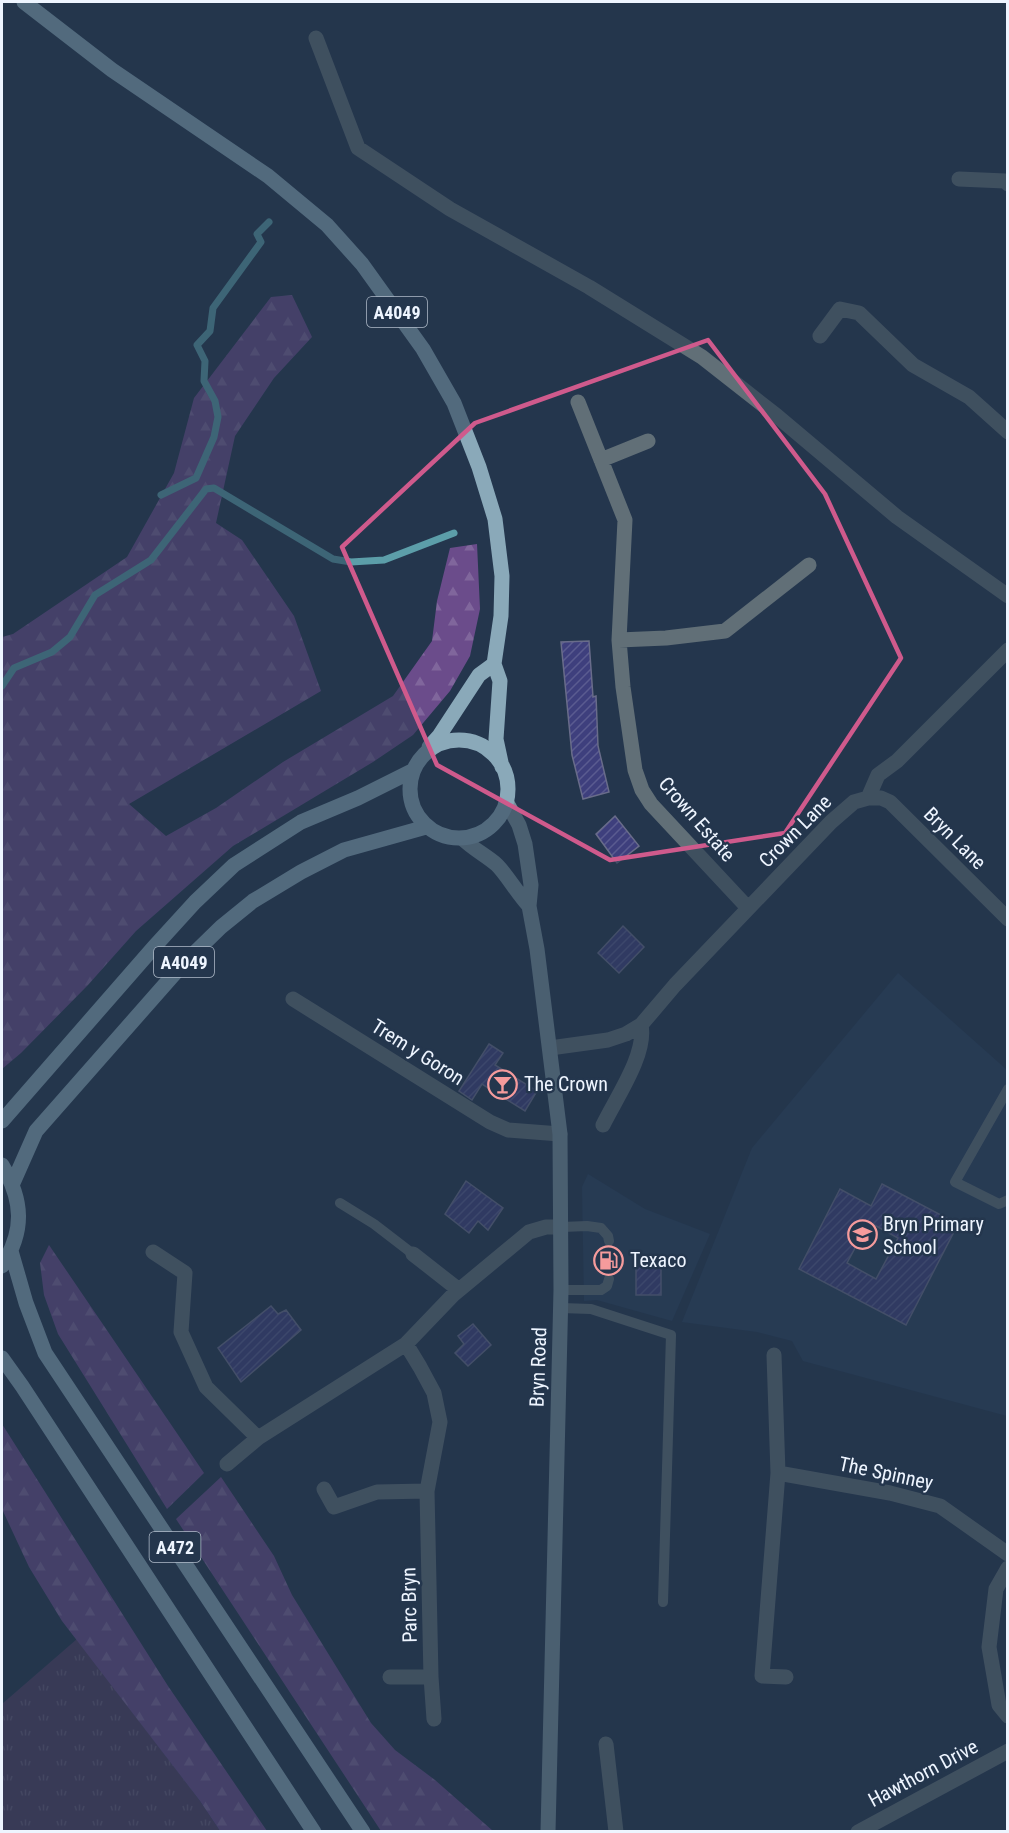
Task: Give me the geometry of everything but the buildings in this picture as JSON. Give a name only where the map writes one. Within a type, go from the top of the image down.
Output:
[{"type":"main road","name":"A4049","points":[[24,2],[112,70],[268,176],[327,225],[362,264],[423,349],[454,403],[479,467],[495,519],[502,576],[501,616],[494,664],[500,681],[496,739],[502,767]]},
{"type":"main road","points":[[421,756],[441,743],[464,740],[478,743],[497,757],[508,786],[507,803],[495,824],[482,834],[463,839],[445,837],[426,827],[415,813],[410,799],[412,771],[421,756],[439,736],[479,675],[494,664]]},
{"type":"main road","name":"A4049","points":[[2,1121],[154,947],[195,902],[234,865],[301,822],[358,798],[412,771]]},
{"type":"main road","name":"A4049","points":[[13,1183],[36,1131],[183,964],[221,927],[253,901],[301,872],[344,850],[426,827]]},
{"type":"main road","points":[[2,1165],[13,1183],[19,1206],[18,1229],[11,1251],[2,1266]]},
{"type":"main road","name":"A472","points":[[11,1251],[26,1303],[45,1353],[363,1832]]},
{"type":"main road","name":"A472","points":[[2,1358],[314,1832]]},
{"type":"street","points":[[316,38],[358,148],[450,209],[589,287],[702,357],[777,416],[897,517],[1008,596]]},
{"type":"street","points":[[959,179],[1007,181]]},
{"type":"street","points":[[820,336],[840,309],[859,313],[913,365],[969,397],[1008,432]]},
{"type":"street","name":"Crown Estate","points":[[578,402],[625,520],[620,640],[630,744],[635,770],[642,790],[651,804],[748,908]]},
{"type":"street","points":[[601,460],[648,441]]},
{"type":"street","points":[[620,640],[666,638],[724,630],[809,565]]},
{"type":"street","points":[[868,798],[878,775],[897,760],[1008,650]]},
{"type":"street","name":"Crown Lane","points":[[550,1048],[608,1040],[626,1034],[641,1025],[675,985],[831,822],[854,802],[868,798]]},
{"type":"street","name":"Bryn Lane","points":[[868,798],[881,798],[890,802],[1008,919]]},
{"type":"street","name":"Bryn Road","points":[[507,803],[519,825],[525,844],[531,885],[529,906],[537,949],[560,1134],[561,1308],[548,1832]]},
{"type":"street","points":[[463,839],[496,865],[529,906]]},
{"type":"street","name":"Trem y Goron","points":[[293,999],[490,1122],[508,1130],[560,1134]]},
{"type":"street","points":[[603,1125],[639,1054],[643,1037],[641,1025]]},
{"type":"street","points":[[227,1464],[258,1438],[406,1344],[459,1290],[529,1232],[546,1227],[562,1227]]},
{"type":"street","points":[[153,1252],[185,1273],[181,1332],[206,1387],[258,1438]]},
{"type":"street","points":[[413,1254],[459,1290]]},
{"type":"street","name":"Parc Bryn","points":[[406,1344],[434,1393],[440,1422],[428,1491],[431,1677],[434,1719]]},
{"type":"street","points":[[774,1354],[778,1473],[762,1676],[786,1677]]},
{"type":"street","name":"The Spinney","points":[[778,1473],[890,1493],[940,1506],[1008,1554]]},
{"type":"street","points":[[324,1489],[334,1507],[377,1492],[428,1491]]},
{"type":"street","points":[[1008,1568],[996,1589],[989,1647],[999,1705],[1008,1716]]},
{"type":"street","points":[[390,1677],[431,1677]]},
{"type":"street","points":[[606,1744],[616,1832]]},
{"type":"street","name":"Hawthorn Drive","points":[[858,1832],[1008,1751]]},
{"type":"lane","points":[[1008,1089],[955,1182],[999,1204],[1008,1200]]},
{"type":"lane","points":[[340,1203],[374,1224],[413,1254]]},
{"type":"lane","points":[[562,1227],[601,1228],[609,1241]]},
{"type":"lane","points":[[561,1290],[601,1290],[607,1286],[609,1279]]},
{"type":"lane","points":[[561,1308],[591,1309],[671,1335],[663,1602]]},
{"type":"highlighted area","points":[[708,340],[825,494],[901,658],[785,833],[610,860],[437,765],[342,547],[475,423]]},
{"type":"shaded area","name":"Bryn Primary School","points":[[898,973],[1007,1070],[1007,1416],[803,1361],[792,1341],[757,1332],[682,1322],[752,1148]]},
{"type":"shaded area","points":[[588,1174],[645,1209],[710,1234],[672,1321],[597,1300],[584,1301],[582,1187]]},
{"type":"green space","points":[[292,295],[312,337],[274,378],[235,436],[216,523],[242,540],[294,616],[321,691],[129,804],[166,836],[216,808],[283,762],[393,696],[432,641],[437,601],[450,548],[477,544],[480,609],[470,656],[450,691],[413,735],[373,762],[233,846],[136,931],[88,985],[21,1053],[2,1069],[2,637],[13,634],[127,557],[174,473],[194,398],[271,297]]},
{"type":"green space","points":[[49,1245],[204,1473],[167,1509],[58,1334],[44,1295],[40,1263]]},
{"type":"green space","points":[[2,1424],[168,1686],[267,1831],[220,1831],[200,1801],[62,1621],[29,1567],[2,1509]]},
{"type":"green space","points":[[221,1477],[274,1556],[292,1595],[371,1723],[395,1750],[435,1780],[493,1831],[381,1831],[176,1519]]},
{"type":"green space","points":[[77,1639],[200,1801],[220,1831],[2,1831],[2,1704]]},
{"type":"waterway","points":[[161,495],[196,478],[214,437],[218,417],[215,401],[204,381],[205,361],[197,345],[210,331],[213,308],[261,242],[257,234],[269,222]]},
{"type":"waterway","points":[[2,686],[14,668],[52,652],[70,637],[95,595],[151,560],[206,489],[214,488],[333,559],[351,562],[384,560],[454,533]]},
{"type":"place","name":"The Crown","points":[[503,1084]]},
{"type":"place","name":"Bryn Primary School","points":[[862,1235]]},
{"type":"place","name":"Texaco","points":[[609,1260]]}]
